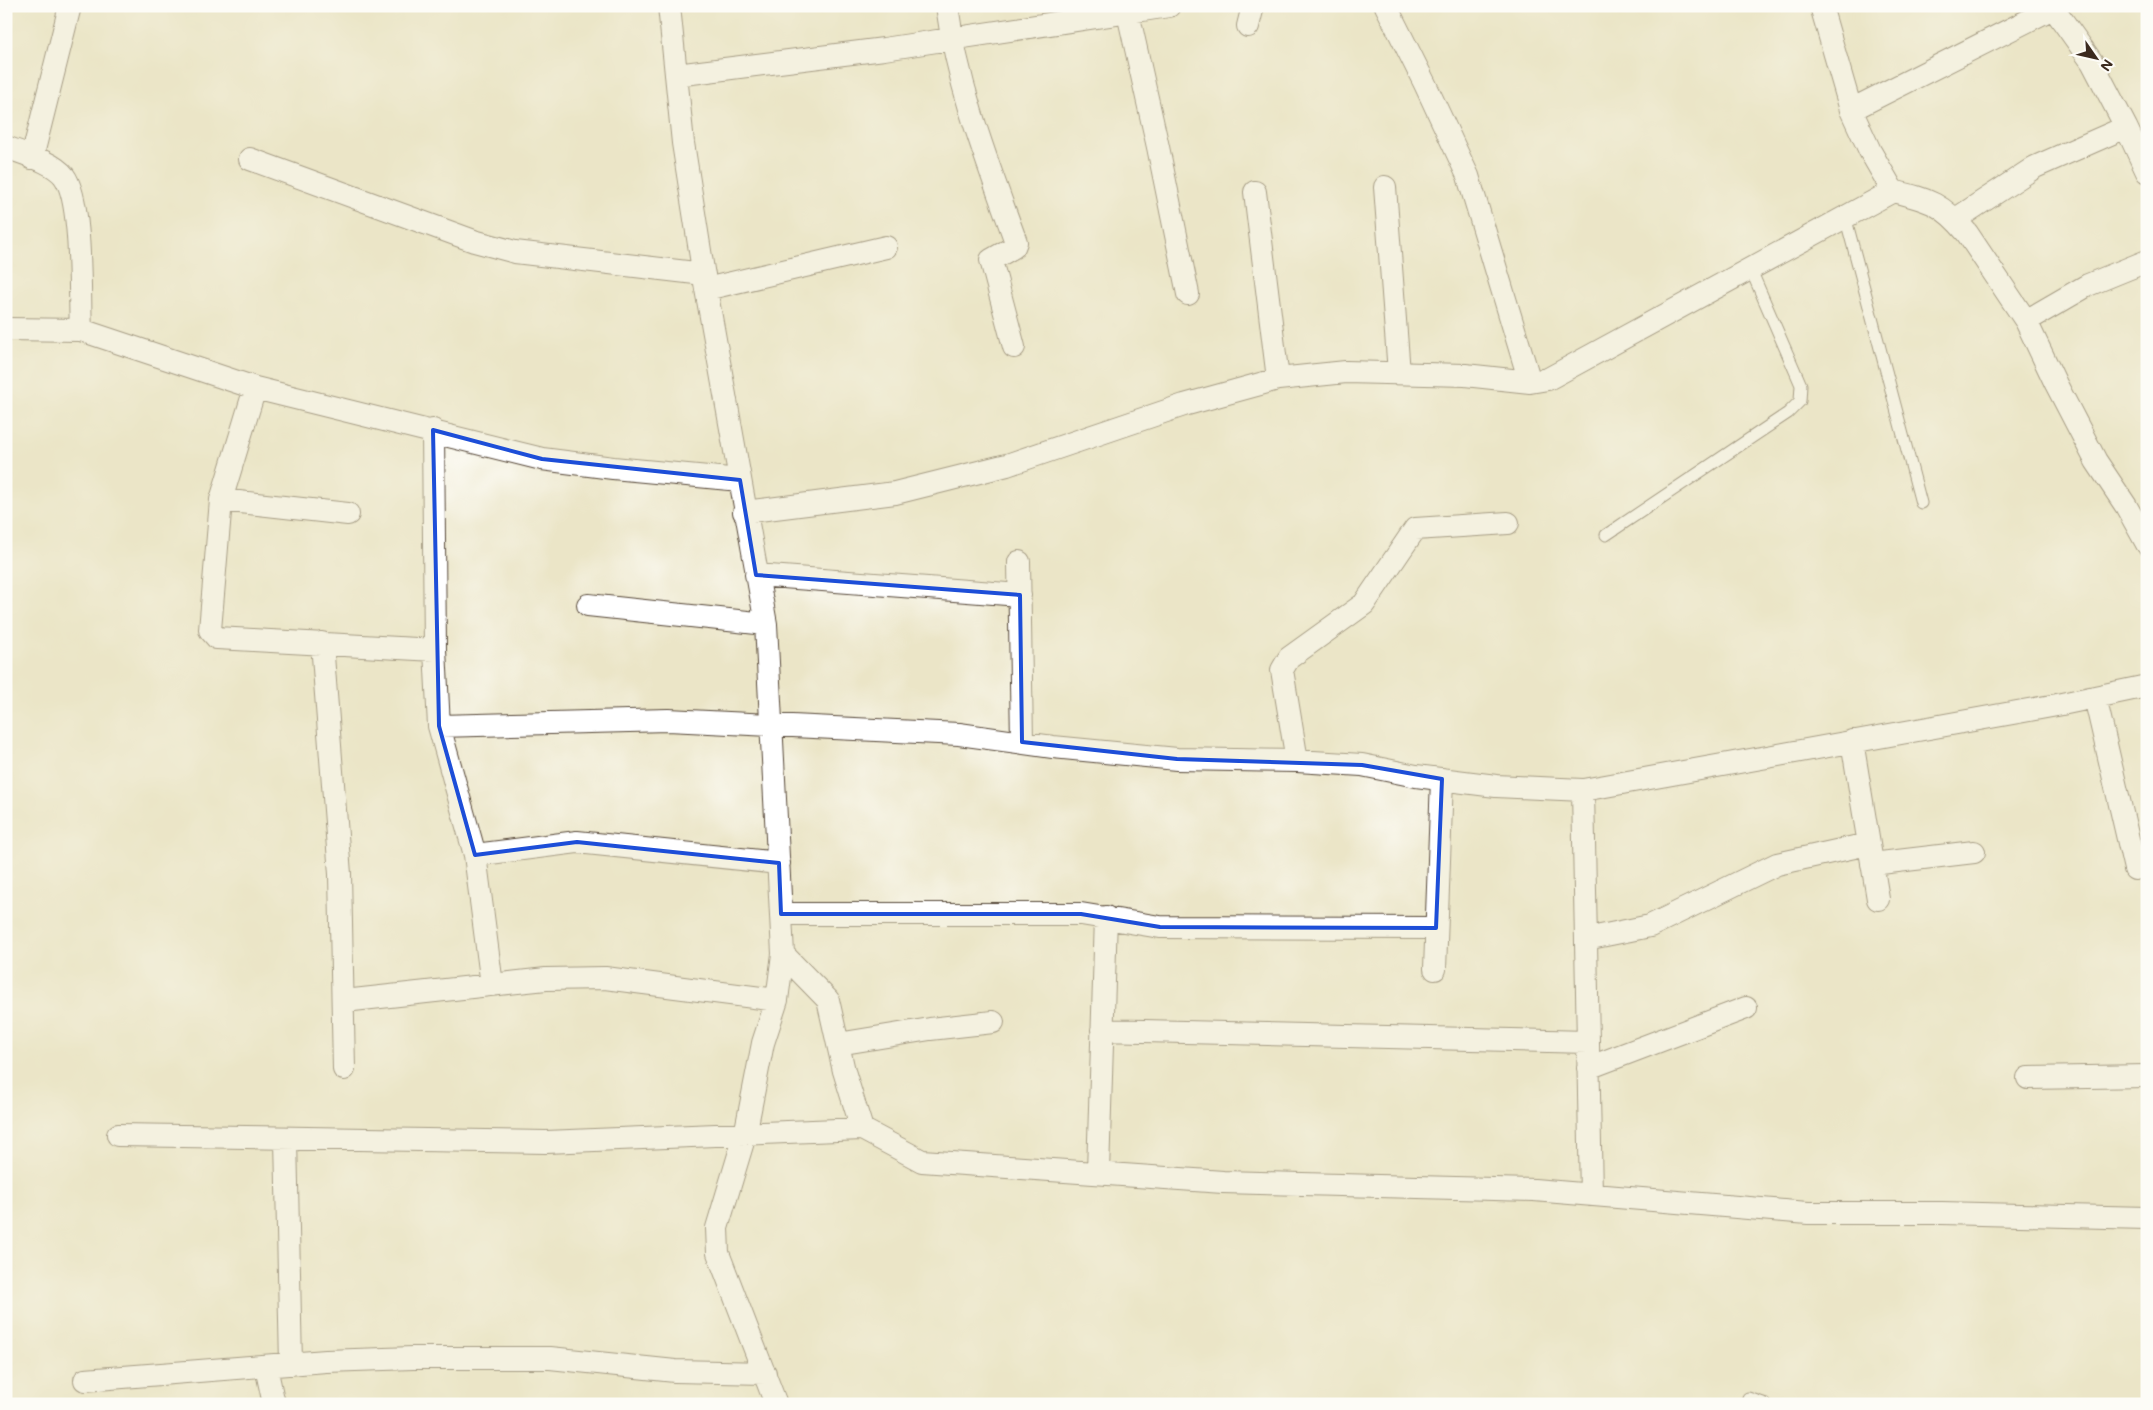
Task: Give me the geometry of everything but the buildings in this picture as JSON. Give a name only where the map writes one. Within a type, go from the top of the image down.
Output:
[{"type":"street","points":[[32,158],[70,6]]},
{"type":"street","points":[[669,6],[683,143],[744,512],[766,624],[780,863],[783,954],[777,1000],[763,1043],[745,1135],[717,1228],[718,1253],[776,1404]]},
{"type":"street","points":[[947,6],[951,37],[972,118],[1016,242],[1014,247],[991,260],[1014,347]]},
{"type":"street","points":[[676,75],[884,49],[1082,12],[1128,13],[1169,6]]},
{"type":"street","points":[[1386,6],[1426,84],[1468,176],[1530,382]]},
{"type":"street","points":[[1821,6],[1851,110],[1870,151],[1893,191]]},
{"type":"street","points":[[1851,110],[2052,7],[2092,62],[2147,172]]},
{"type":"street","points":[[1128,13],[1188,294]]},
{"type":"street","points":[[1956,219],[2035,167],[2126,127]]},
{"type":"street","points":[[6,147],[56,168],[65,177],[75,207],[81,330]]},
{"type":"street","points":[[250,160],[474,241],[515,252],[705,282],[886,246]]},
{"type":"street","points":[[1385,187],[1399,373]]},
{"type":"street","points":[[744,512],[895,493],[1007,465],[1184,405],[1278,379],[1346,372],[1465,375],[1530,382],[1548,379],[1893,191],[1932,201],[1956,219],[2026,321],[2096,461],[2126,506],[2147,544]]},
{"type":"street","points":[[1254,192],[1278,379]]},
{"type":"street","points":[[2026,321],[2088,285],[2147,261]]},
{"type":"street","points":[[6,329],[81,330],[255,388],[434,430],[542,459],[740,480]]},
{"type":"street","points":[[255,388],[220,500],[210,630],[212,635],[217,638],[435,650]]},
{"type":"street","points":[[434,430],[435,650],[439,726],[475,855],[492,985]]},
{"type":"street","points":[[220,500],[348,514]]},
{"type":"street","points":[[1297,761],[1282,670],[1289,658],[1364,604],[1415,529],[1508,523]]},
{"type":"street","points":[[1019,562],[1022,742]]},
{"type":"street","points":[[756,575],[1020,595]]},
{"type":"street","points":[[588,605],[766,624]]},
{"type":"street","points":[[322,643],[340,874],[344,1069]]},
{"type":"street","points":[[439,726],[668,720],[959,734],[1177,759],[1297,761],[1362,765],[1496,786],[1583,790],[2147,686]]},
{"type":"street","points":[[2095,697],[2135,869]]},
{"type":"street","points":[[1852,741],[1878,899]]},
{"type":"street","points":[[1435,968],[1442,779]]},
{"type":"street","points":[[1583,790],[1591,1194]]},
{"type":"street","points":[[475,855],[577,842],[780,863]]},
{"type":"street","points":[[1586,939],[1650,926],[1777,864],[1870,854],[1974,852]]},
{"type":"street","points":[[781,914],[1081,914],[1160,927],[1436,928]]},
{"type":"street","points":[[1098,1172],[1106,917]]},
{"type":"street","points":[[783,954],[826,995],[844,1071],[862,1129]]},
{"type":"street","points":[[344,1001],[546,978],[604,978],[777,1000]]},
{"type":"street","points":[[1588,1068],[1746,1008]]},
{"type":"street","points":[[838,1044],[930,1029],[993,1022]]},
{"type":"street","points":[[1102,1030],[1588,1042]]},
{"type":"street","points":[[2028,1078],[2147,1076]]},
{"type":"street","points":[[118,1136],[546,1142],[862,1129],[922,1161],[1223,1182],[1534,1190],[1808,1213],[1942,1213],[2147,1218]]},
{"type":"street","points":[[286,1139],[291,1364]]},
{"type":"street","points":[[85,1380],[291,1364],[413,1358],[550,1358],[675,1371],[764,1373]]},
{"type":"street","points":[[266,1367],[274,1404]]},
{"type":"lane","points":[[1845,216],[1921,503]]},
{"type":"lane","points":[[1606,535],[1788,413],[1800,401],[1801,385],[1751,270]]},
{"type":"lane","points":[[1748,1398],[1766,1404]]},
{"type":"highlighted area","points":[[433,430],[542,459],[740,480],[756,575],[1020,595],[1022,742],[1177,759],[1362,765],[1442,779],[1436,928],[1160,927],[1081,914],[781,914],[779,863],[577,842],[475,855],[439,726]]}]
